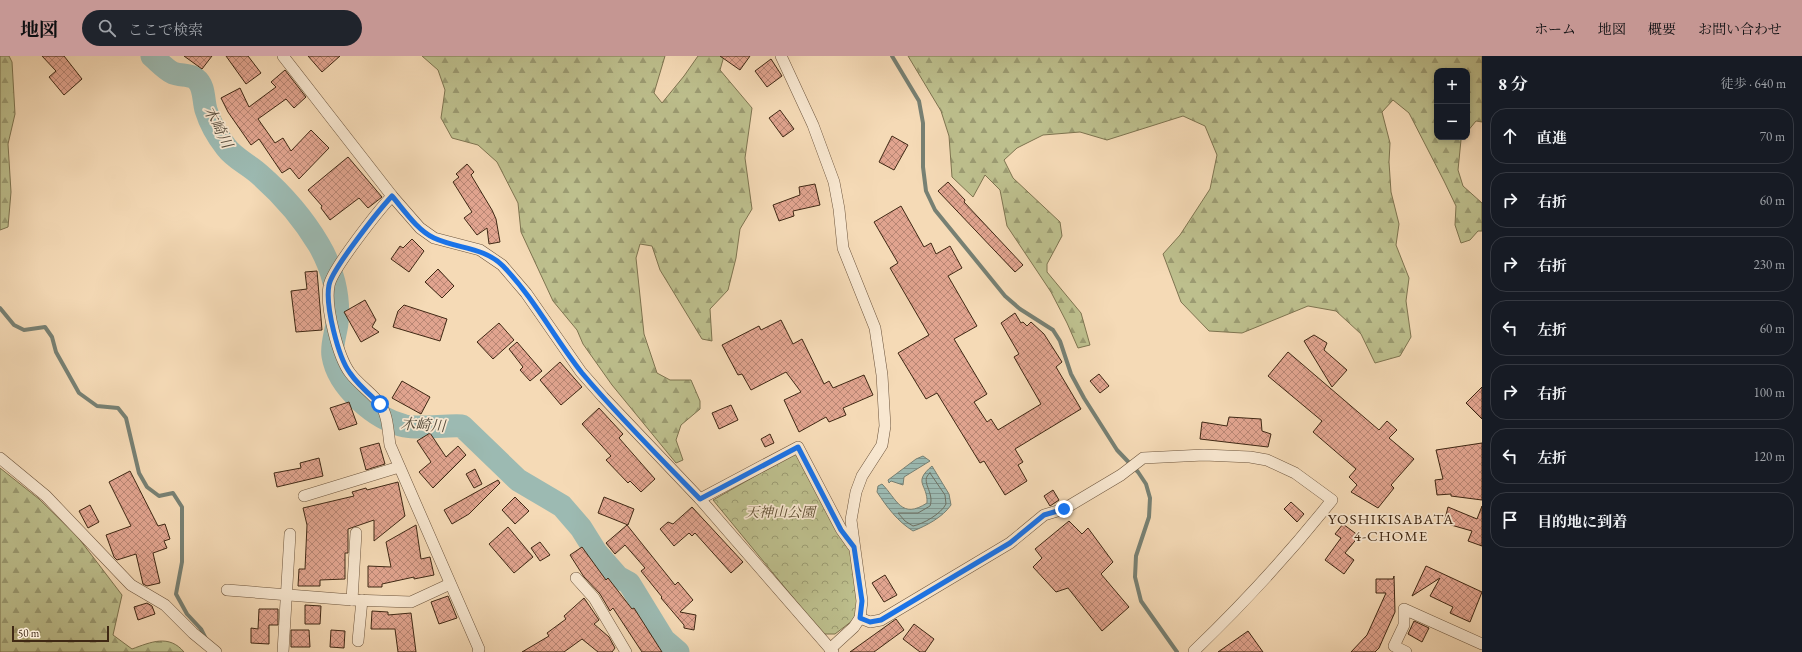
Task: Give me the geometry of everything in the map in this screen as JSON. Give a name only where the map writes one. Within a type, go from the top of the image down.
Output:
[{"type":"street","points":[[283,56],[392,196],[420,228],[434,238],[480,250],[502,265],[526,293],[586,377],[641,439],[700,499],[832,650],[854,627],[860,618],[862,601],[851,520],[856,492],[862,476],[882,445],[884,426],[882,374],[875,328],[843,248],[840,209],[834,182],[813,125],[781,56]]},
{"type":"street","points":[[392,196],[370,223],[329,284],[332,325],[349,372],[380,404],[384,412],[390,445],[479,649],[478,652]]},
{"type":"street","points":[[700,499],[798,447],[841,530],[854,547]]},
{"type":"street","points":[[860,618],[870,622],[881,620],[1010,543],[1044,515],[1064,509],[1133,466],[1143,458],[1204,455],[1250,457],[1267,460],[1295,473],[1332,500],[1302,538],[1268,576],[1194,651]]},
{"type":"street","points":[[0,458],[46,496],[131,585],[166,605],[189,629],[216,652]]},
{"type":"street","points":[[304,496],[399,467]]},
{"type":"street","points":[[356,533],[358,641]]},
{"type":"street","points":[[283,652],[290,534]]},
{"type":"street","points":[[576,578],[594,598],[626,652]]},
{"type":"street","points":[[226,590],[357,600],[410,602],[450,584]]},
{"type":"street","points":[[1406,652],[1391,649],[1404,625],[1404,609],[1482,644]]},
{"type":"green space","points":[[0,56],[9,56],[12,62],[15,114],[8,144],[11,192],[8,227],[0,230]]},
{"type":"green space","points":[[422,56],[665,56],[654,93],[662,103],[698,56],[724,56],[720,70],[752,108],[745,158],[752,209],[740,229],[736,258],[728,290],[710,309],[712,341],[702,339],[660,270],[652,246],[640,244],[636,258],[644,334],[657,373],[670,380],[691,380],[700,401],[700,409],[681,425],[676,440],[683,460],[676,463],[612,385],[583,344],[577,330],[553,301],[521,232],[518,203],[497,162],[478,145],[452,138],[441,118],[445,90],[438,70]]},
{"type":"green space","points":[[908,56],[1482,56],[1482,122],[1476,121],[1470,128],[1470,68],[1434,68],[1434,140],[1461,140],[1458,170],[1463,186],[1482,203],[1482,231],[1478,231],[1470,240],[1461,243],[1455,225],[1456,206],[1409,113],[1393,100],[1382,112],[1390,143],[1389,162],[1391,192],[1399,224],[1396,245],[1409,278],[1406,301],[1411,337],[1400,356],[1375,363],[1361,334],[1336,311],[1308,306],[1242,333],[1209,331],[1181,302],[1163,254],[1180,235],[1210,189],[1217,155],[1205,126],[1183,116],[1107,140],[1080,132],[1043,135],[1017,148],[1004,160],[1013,178],[1060,222],[1062,236],[1047,264],[1047,272],[1081,313],[1090,345],[1078,348],[1051,292],[1007,226],[1000,190],[985,175],[973,197],[952,177],[949,136],[941,111]]},
{"type":"green space","name":"天神山公園","points":[[796,453],[851,549],[858,610],[852,621],[835,634],[823,634],[713,500]]},
{"type":"green space","points":[[0,468],[39,499],[77,536],[122,595],[113,635],[132,649],[153,642],[166,641],[178,646],[184,652],[0,652]]},
{"type":"water","points":[[923,456],[930,461],[904,477],[903,485],[891,481],[889,483],[888,480],[916,459]]},
{"type":"water","points":[[932,466],[949,494],[951,505],[934,521],[913,531],[902,523],[889,508],[877,492],[878,486],[882,484],[900,506],[911,509],[918,508],[927,503],[927,497],[922,480],[923,476]]},
{"type":"building","points":[[42,56],[64,56],[82,79],[64,95],[49,77],[56,71]]},
{"type":"building","points":[[184,56],[212,56],[202,69]]},
{"type":"building","points":[[226,56],[248,56],[261,73],[246,84]]},
{"type":"building","points":[[308,56],[340,56],[322,72]]},
{"type":"building","points":[[720,56],[750,56],[740,70]]},
{"type":"building","points":[[771,59],[782,76],[767,87],[755,71]]},
{"type":"building","points":[[285,70],[306,97],[294,108],[286,99],[258,119],[275,143],[283,138],[291,151],[311,130],[329,148],[299,179],[290,168],[282,173],[259,139],[251,145],[228,112],[221,98],[240,88],[249,107],[276,87],[271,82]]},
{"type":"building","points":[[780,110],[794,129],[783,137],[769,118]]},
{"type":"building","points":[[892,136],[908,145],[894,170],[879,162]]},
{"type":"building","points":[[348,157],[382,197],[368,208],[359,198],[330,220],[321,208],[322,206],[308,190]]},
{"type":"building","points":[[467,164],[474,172],[471,175],[496,219],[500,242],[489,244],[487,228],[477,235],[464,218],[472,212],[453,182],[459,177],[456,174]]},
{"type":"building","points":[[948,182],[965,200],[964,202],[1023,265],[1015,272],[938,191]]},
{"type":"building","points":[[815,184],[820,205],[793,211],[794,216],[779,221],[773,205],[800,195],[799,187]]},
{"type":"building","points":[[901,206],[924,247],[931,243],[936,254],[950,246],[962,268],[948,276],[977,326],[954,339],[987,394],[974,402],[987,422],[991,419],[998,430],[1041,404],[1014,357],[1019,354],[1001,323],[1015,313],[1021,323],[1023,322],[1027,326],[1031,322],[1044,334],[1062,362],[1056,367],[1081,409],[1015,449],[1023,462],[1018,465],[1027,481],[1005,495],[984,461],[980,463],[937,393],[926,399],[898,353],[929,335],[890,268],[898,263],[874,222]]},
{"type":"building","points":[[412,239],[424,251],[409,272],[391,259],[400,246],[403,248]]},
{"type":"building","points":[[438,269],[454,286],[442,298],[425,282]]},
{"type":"building","points":[[317,271],[322,330],[296,332],[291,291],[307,289],[305,272]]},
{"type":"building","points":[[365,300],[376,320],[372,327],[379,332],[361,342],[344,312]]},
{"type":"building","points":[[404,305],[447,319],[440,341],[393,327],[398,311]]},
{"type":"building","points":[[781,320],[793,344],[802,339],[824,384],[829,381],[833,388],[864,375],[873,395],[843,408],[846,415],[829,422],[826,417],[799,432],[784,400],[801,392],[786,372],[751,390],[742,374],[738,375],[722,345],[759,326],[761,330]]},
{"type":"building","points":[[499,323],[514,340],[493,359],[477,342]]},
{"type":"building","points":[[1314,335],[1327,343],[1324,350],[1347,370],[1332,387],[1304,341]]},
{"type":"building","points":[[517,342],[542,371],[530,381],[520,370],[523,367],[509,349]]},
{"type":"building","points":[[1288,352],[1379,430],[1387,421],[1397,430],[1389,438],[1414,459],[1391,485],[1394,488],[1378,508],[1351,492],[1357,485],[1349,477],[1356,469],[1313,432],[1322,421],[1268,376]]},
{"type":"building","points":[[560,362],[582,387],[561,405],[540,380]]},
{"type":"building","points":[[1099,374],[1109,386],[1100,393],[1090,381]]},
{"type":"building","points":[[402,381],[430,397],[421,414],[392,398]]},
{"type":"building","points":[[1482,387],[1482,419],[1466,403]]},
{"type":"building","points":[[349,402],[357,424],[339,430],[330,408]]},
{"type":"building","points":[[731,405],[738,420],[719,429],[712,413]]},
{"type":"building","points":[[599,408],[623,434],[619,438],[655,479],[641,492],[630,481],[628,483],[606,460],[611,456],[582,424]]},
{"type":"building","points":[[1229,417],[1261,419],[1262,431],[1271,434],[1268,447],[1200,439],[1202,422],[1227,426]]},
{"type":"building","points":[[430,433],[446,457],[458,446],[466,455],[433,488],[419,472],[431,462],[417,441]]},
{"type":"building","points":[[770,434],[774,443],[765,447],[761,439]]},
{"type":"building","points":[[379,443],[385,464],[366,470],[360,448]]},
{"type":"building","points":[[1482,443],[1482,500],[1451,496],[1451,494],[1437,495],[1435,480],[1443,479],[1436,450]]},
{"type":"building","points":[[319,458],[323,476],[277,487],[274,473],[301,468],[300,463]]},
{"type":"building","points":[[475,469],[482,484],[474,488],[466,474]]},
{"type":"building","points":[[130,471],[158,526],[165,524],[170,539],[164,541],[167,548],[153,553],[160,583],[147,586],[143,584],[136,554],[117,560],[114,557],[106,535],[131,526],[109,482]]},
{"type":"building","points":[[498,480],[500,483],[469,514],[452,524],[444,510]]},
{"type":"building","points":[[398,482],[405,516],[374,541],[374,520],[348,529],[348,553],[345,553],[345,579],[320,580],[320,586],[298,586],[299,569],[305,569],[307,525],[303,508],[354,496],[352,492],[366,488],[367,490]]},
{"type":"building","points":[[1053,490],[1059,500],[1050,506],[1044,496]]},
{"type":"building","points":[[515,497],[529,511],[515,524],[502,510]]},
{"type":"building","points":[[604,497],[634,509],[628,525],[598,513]]},
{"type":"building","points":[[1291,502],[1304,514],[1297,522],[1284,509]]},
{"type":"building","points":[[90,505],[99,522],[88,528],[79,511]]},
{"type":"building","points":[[1482,506],[1482,546],[1468,541],[1472,531],[1444,523],[1448,507],[1477,519]]},
{"type":"building","points":[[692,507],[743,562],[731,573],[695,533],[692,536],[689,533],[674,546],[660,529],[668,522],[673,524]]},
{"type":"building","points":[[1069,521],[1082,534],[1088,528],[1113,562],[1101,574],[1129,607],[1102,631],[1068,588],[1056,592],[1033,567],[1042,558],[1035,549]]},
{"type":"building","points":[[1343,524],[1359,536],[1345,553],[1354,560],[1344,574],[1325,560],[1341,538],[1335,534]]},
{"type":"building","points":[[416,525],[421,559],[430,557],[434,575],[414,579],[414,577],[382,584],[382,587],[368,587],[368,566],[391,567],[386,542]]},
{"type":"building","points":[[627,525],[675,585],[678,582],[693,600],[680,612],[696,615],[694,630],[684,628],[684,625],[641,571],[645,568],[625,545],[615,554],[606,543]]},
{"type":"building","points":[[508,527],[533,557],[514,573],[489,544]]},
{"type":"building","points":[[540,542],[550,555],[540,561],[531,548]]},
{"type":"building","points":[[582,547],[606,580],[608,578],[632,609],[634,608],[662,652],[642,652],[613,608],[610,611],[600,594],[584,577],[570,555]]},
{"type":"building","points":[[1426,566],[1482,592],[1470,622],[1450,613],[1453,607],[1430,596],[1440,578],[1412,596]]},
{"type":"building","points":[[885,575],[897,595],[884,602],[872,583]]},
{"type":"building","points":[[1394,576],[1395,612],[1379,648],[1375,652],[1351,652],[1367,635],[1386,593],[1376,593],[1376,579],[1393,579]]},
{"type":"building","points":[[448,596],[457,618],[439,624],[431,602]]},
{"type":"building","points":[[584,598],[599,620],[594,624],[609,637],[615,648],[612,652],[598,652],[582,639],[564,652],[522,652],[549,636],[547,633],[566,619],[564,616]]},
{"type":"building","points":[[147,603],[152,606],[155,614],[138,620],[134,607]]},
{"type":"building","points":[[305,605],[321,606],[320,624],[305,624]]},
{"type":"building","points":[[259,609],[278,609],[278,625],[269,625],[269,644],[251,643],[251,628],[258,629]]},
{"type":"building","points":[[372,611],[388,612],[388,615],[411,613],[416,652],[398,652],[395,629],[371,629]]},
{"type":"building","points":[[896,619],[904,630],[874,652],[850,652]]},
{"type":"building","points":[[1414,621],[1429,628],[1422,642],[1408,634]]},
{"type":"building","points":[[914,624],[934,639],[925,652],[920,652],[903,639]]},
{"type":"building","points":[[291,630],[309,630],[310,647],[291,647]]},
{"type":"building","points":[[331,630],[345,631],[344,648],[330,647]]},
{"type":"building","points":[[1248,631],[1263,652],[1218,652]]},
{"type":"waterway","name":"木崎川","points":[[152,56],[173,73],[191,76],[199,82],[208,115],[214,130],[223,143],[233,155],[255,170],[284,198],[306,225],[319,245],[328,263],[336,292],[338,313],[333,356],[336,368],[350,390],[370,409],[393,422],[405,426],[462,426],[518,480],[562,506],[581,528],[596,552],[618,577],[629,583],[664,640],[678,652]]},
{"type":"waterway","points":[[892,56],[919,101],[923,123],[923,167],[926,191],[935,210],[1005,296],[1020,309],[1053,330],[1060,341],[1071,374],[1084,398],[1117,450],[1138,472],[1146,484],[1150,498],[1149,517],[1136,556],[1135,577],[1141,601],[1177,652]]},
{"type":"waterway","points":[[0,308],[14,325],[24,330],[45,327],[52,337],[56,352],[79,393],[97,406],[118,408],[126,418],[139,473],[147,487],[159,496],[173,493],[182,507],[182,562],[176,594],[187,614],[201,629],[206,639]]},
{"type":"district","name":"YOSHIKISABATA 4-CHOME","points":[[1391,528]]},
{"type":"route","points":[[380,404],[349,372],[332,325],[328,294],[329,284],[335,273],[370,223],[392,196],[420,228],[434,238],[480,250],[502,265],[526,293],[582,372],[603,397],[641,439],[700,499],[798,447],[841,530],[854,547],[859,572],[862,601],[860,618],[870,622],[881,620],[1010,543],[1020,533],[1044,515],[1064,509]]}]
